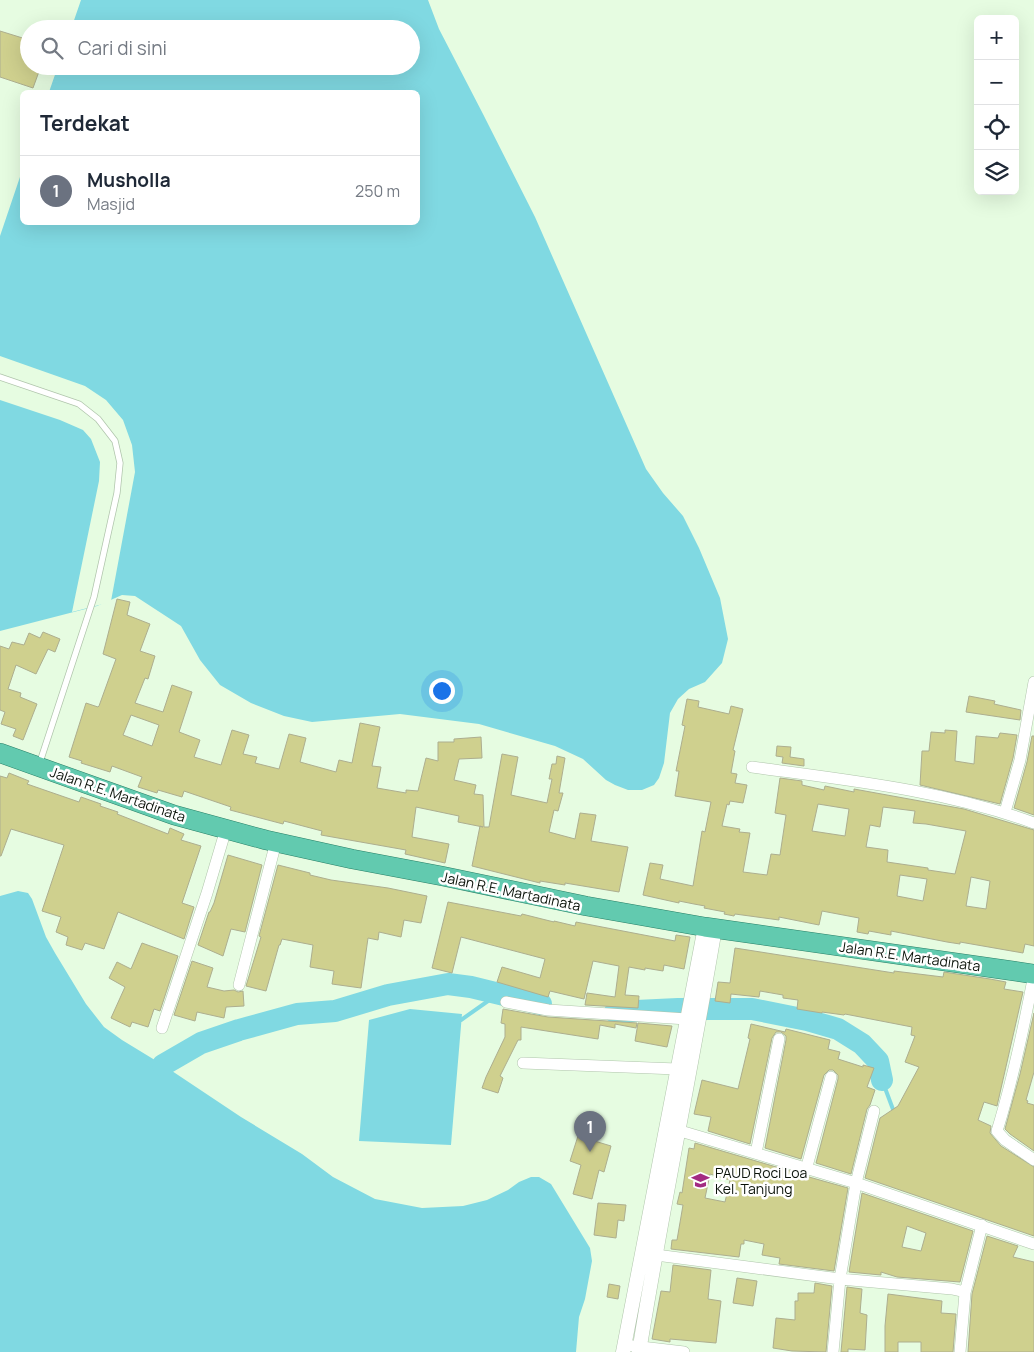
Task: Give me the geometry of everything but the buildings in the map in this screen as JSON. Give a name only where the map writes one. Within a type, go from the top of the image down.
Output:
[{"type":"highway","name":"Jalan R.E. Martadinata","points":[[0,753],[174,815],[276,842],[352,859],[586,906],[710,928],[1034,974]]},
{"type":"street","points":[[1005,812],[1020,760],[1034,682]]},
{"type":"street","points":[[752,767],[880,785],[1005,812],[1034,823]]},
{"type":"street","points":[[162,1028],[207,893],[226,829]]},
{"type":"street","points":[[239,985],[276,842]]},
{"type":"street","points":[[684,1352],[623,1349],[677,1069],[698,995],[710,928]]},
{"type":"street","points":[[1034,974],[1028,1037],[997,1131],[1005,1140],[1034,1160]]},
{"type":"street","points":[[506,1002],[548,1010],[620,1016],[692,1017]]},
{"type":"street","points":[[640,1350],[677,1130],[692,1017]]},
{"type":"street","points":[[756,1153],[779,1040]]},
{"type":"street","points":[[523,1063],[677,1069]]},
{"type":"street","points":[[806,1170],[831,1077]]},
{"type":"street","points":[[833,1352],[840,1279],[856,1184],[874,1110]]},
{"type":"street","points":[[677,1130],[856,1184],[1034,1244]]},
{"type":"street","points":[[960,1352],[966,1293],[982,1225]]},
{"type":"street","points":[[656,1255],[840,1279],[961,1290],[966,1293]]},
{"type":"lane","points":[[0,377],[79,404],[98,419],[115,441],[120,463],[117,493],[94,597],[38,767]]},
{"type":"water","points":[[81,0],[428,0],[439,29],[535,217],[646,469],[683,516],[720,598],[728,639],[722,663],[705,682],[689,689],[678,699],[670,713],[664,763],[659,778],[654,785],[642,790],[628,790],[606,780],[583,759],[555,746],[479,724],[400,714],[312,722],[284,716],[251,703],[220,685],[200,660],[181,626],[135,596],[122,595],[97,606],[0,631],[0,236],[20,177],[20,225],[420,225],[420,90],[50,90],[55,75],[420,75],[420,20],[74,20]]},
{"type":"water","points":[[18,891],[28,893],[32,899],[46,937],[55,953],[86,1004],[104,1027],[241,1117],[302,1154],[333,1177],[375,1199],[422,1208],[463,1206],[487,1200],[531,1177],[539,1177],[551,1184],[590,1248],[592,1261],[585,1299],[579,1317],[576,1352],[0,1352],[0,896]]},
{"type":"water","points":[[410,1009],[462,1014],[451,1145],[359,1141],[369,1020]]},
{"type":"pier","points":[[0,356],[85,386],[106,400],[123,420],[132,445],[135,472],[111,601],[107,603],[72,612],[99,481],[100,462],[91,439],[83,430],[60,420],[0,400]]},
{"type":"waterway","points":[[163,1065],[201,1043],[239,1030],[297,1014],[335,1011],[388,995],[448,984],[471,987],[541,1004]]},
{"type":"waterway","points":[[461,1020],[498,994]]},
{"type":"waterway","points":[[615,1012],[678,1009],[752,1009],[807,1020],[838,1029],[862,1044],[878,1061],[882,1080]]},
{"type":"waterway","points":[[882,1080],[894,1112]]},
{"type":"place","name":"Musholla","points":[[590,1152]]},
{"type":"place","name":"PAUD Roci Loa Kel. Tanjung","points":[[701,1180]]}]
